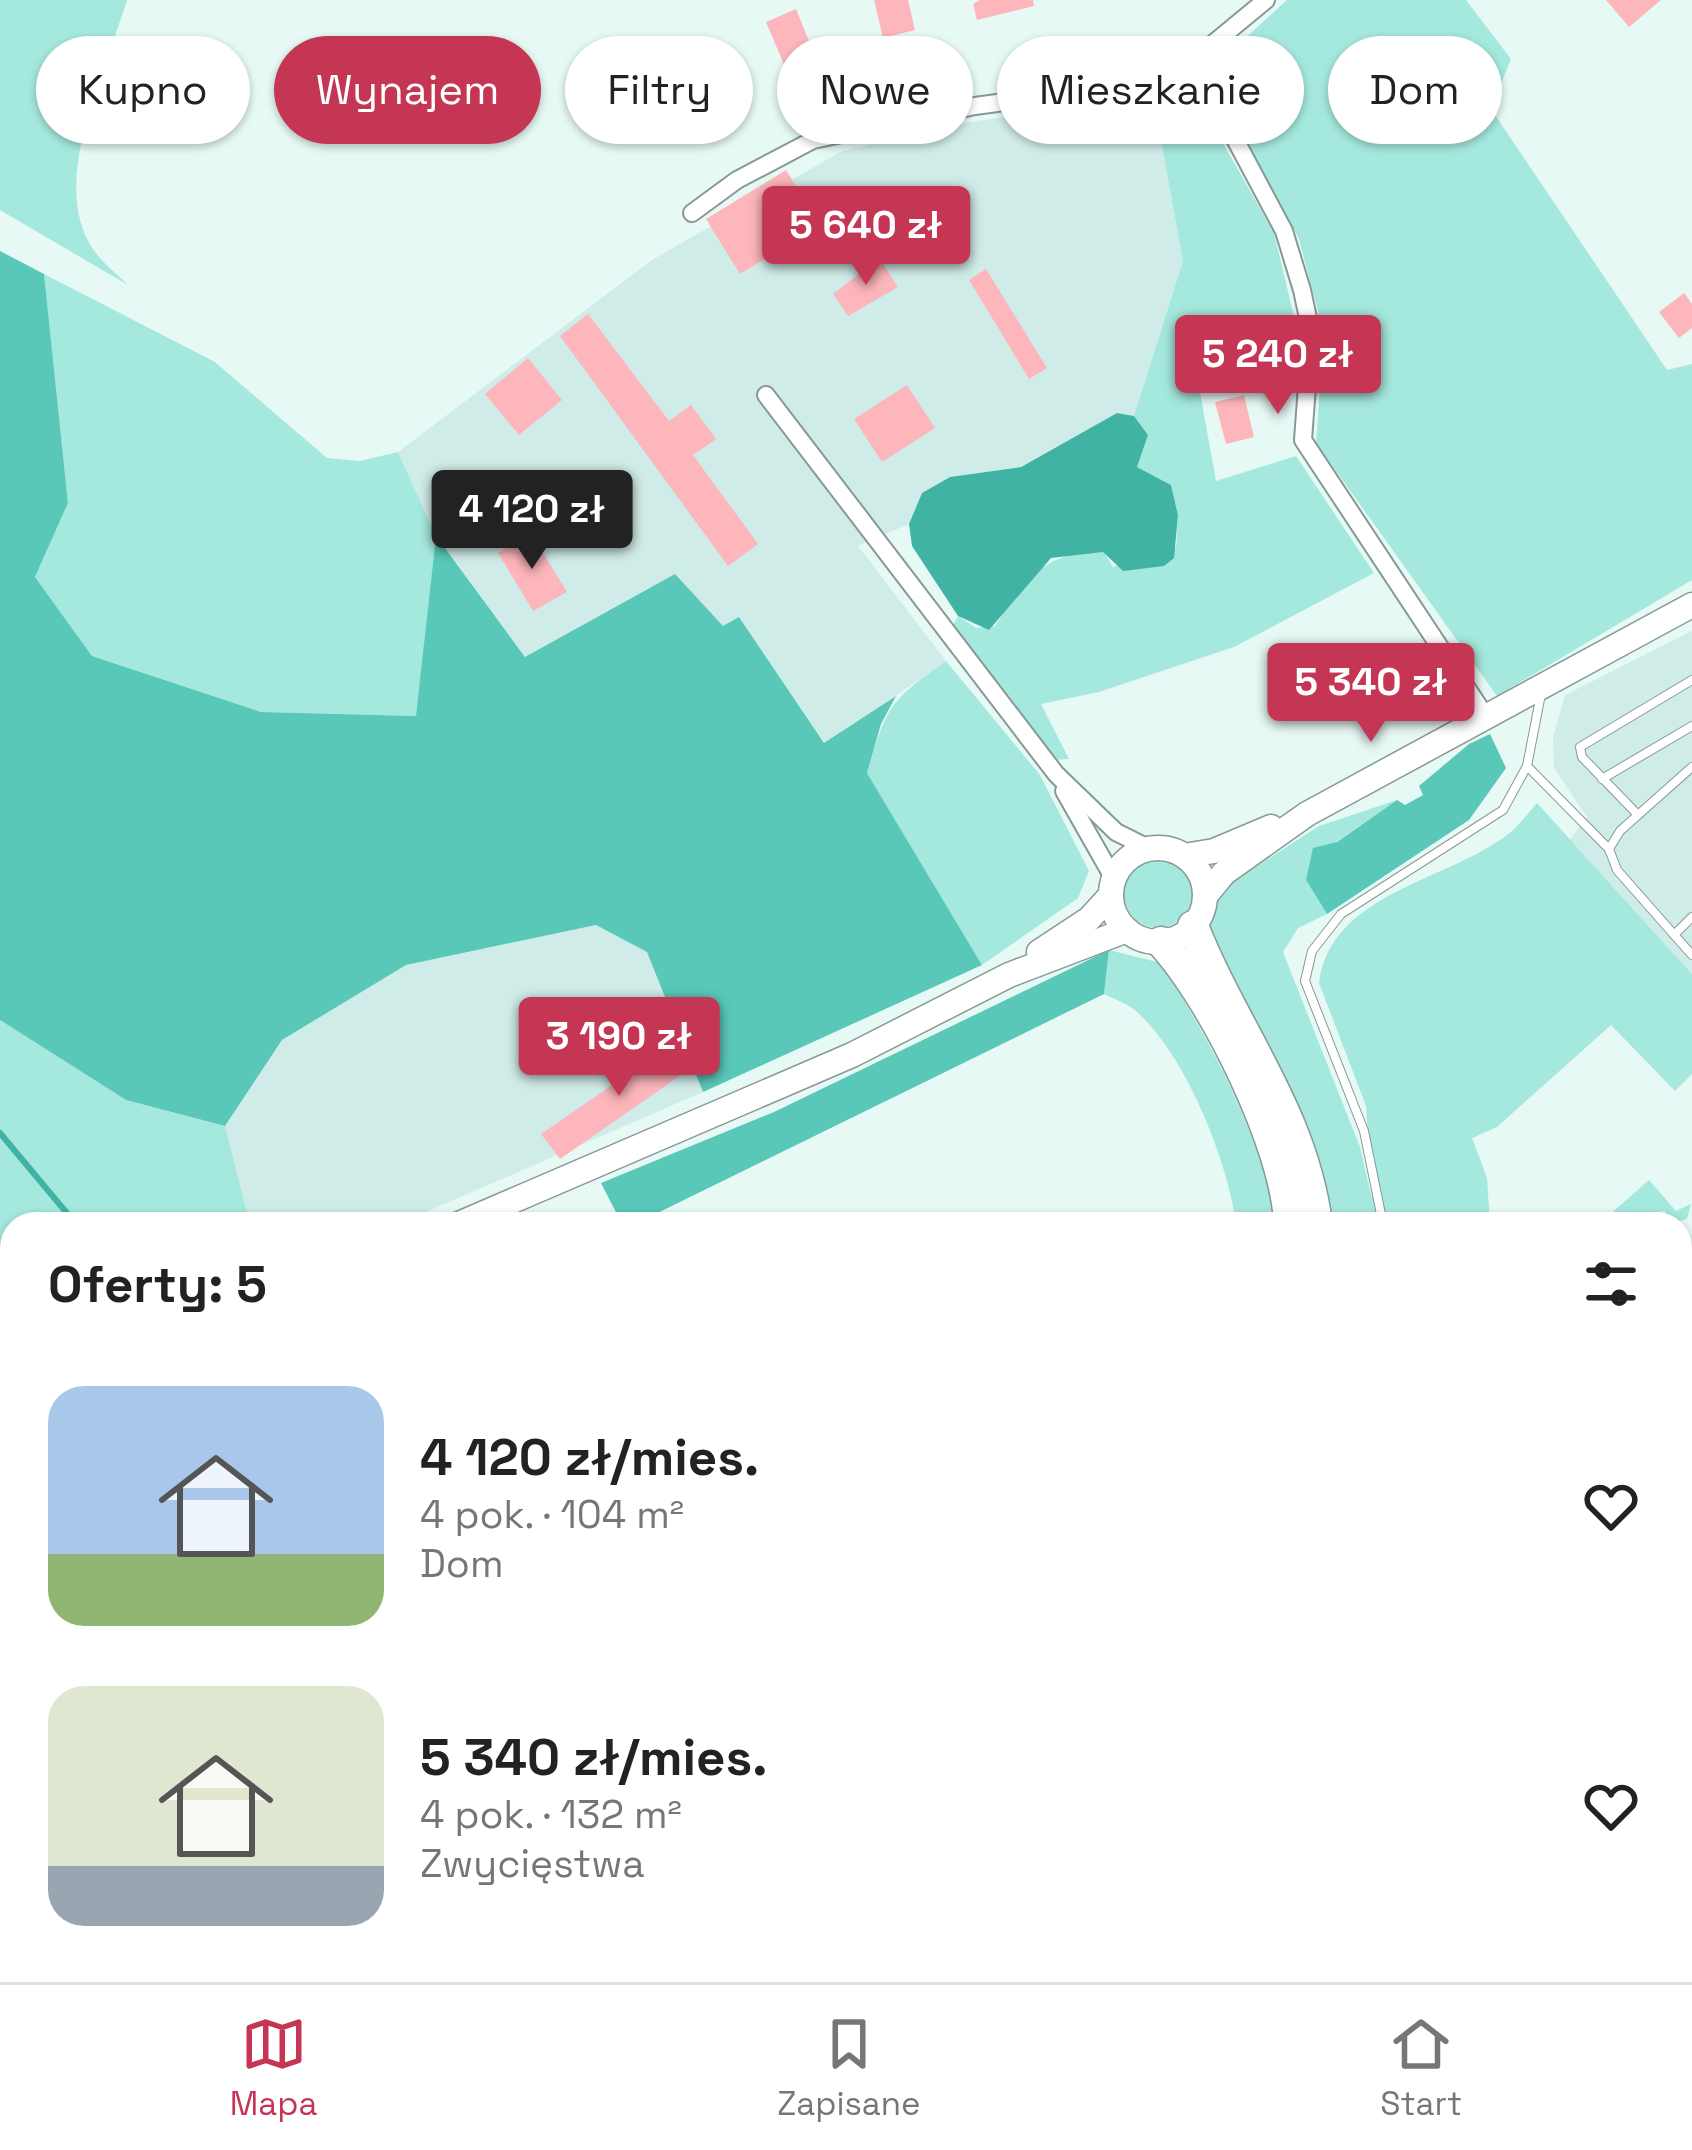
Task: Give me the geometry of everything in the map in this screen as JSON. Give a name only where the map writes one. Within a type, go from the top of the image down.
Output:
[{"type":"highway","points":[[1193,926],[1281,1098],[1303,1154],[1315,1212]]},
{"type":"highway","points":[[1160,942],[1192,983],[1256,1105],[1283,1180],[1287,1212]]},
{"type":"main road","points":[[1009,975],[1089,919],[1125,862],[1150,849],[1184,856],[1214,851],[1307,814],[1692,604]]},
{"type":"main road","points":[[1113,887],[1115,914],[1127,930],[1160,942],[1193,926],[1205,896],[1224,873],[1307,814]]},
{"type":"main road","points":[[1184,856],[1198,870],[1205,896]]},
{"type":"main road","points":[[487,1212],[833,1064],[1009,975],[1127,930]]},
{"type":"street","points":[[1224,36],[1266,0]]},
{"type":"street","points":[[692,213],[737,179],[813,140],[997,103]]},
{"type":"street","points":[[1238,144],[1284,231],[1302,290],[1311,332],[1303,440],[1486,717]]},
{"type":"street","points":[[766,395],[1056,774],[1116,832],[1150,849]]},
{"type":"street","points":[[1056,774],[1113,887]]},
{"type":"lane","points":[[1638,815],[1582,757],[1582,741],[1692,680]]},
{"type":"lane","points":[[1380,1212],[1364,1131],[1305,981],[1312,951],[1341,914],[1503,810],[1527,766],[1542,711],[1541,686]]},
{"type":"lane","points":[[1679,687],[1692,694]]},
{"type":"lane","points":[[1602,779],[1690,730]]},
{"type":"lane","points":[[1527,766],[1581,826],[1609,849],[1617,870],[1692,955]]},
{"type":"lane","points":[[1609,849],[1692,766]]},
{"type":"lane","points":[[1674,934],[1692,917]]},
{"type":"shaded area","points":[[0,0],[127,0],[115,36],[36,36],[36,144],[82,144],[76,195],[81,225],[95,252],[128,285],[0,210]]},
{"type":"shaded area","points":[[1287,0],[1466,0],[1493,36],[1328,36],[1328,144],[1502,144],[1502,125],[1667,370],[1692,364],[1692,580],[1497,696],[1316,443],[1324,334],[1299,239],[1247,144],[1304,144],[1304,36],[1248,36]]},
{"type":"shaded area","points":[[1502,47],[1511,59],[1502,82]]},
{"type":"shaded area","points":[[997,118],[997,144],[1162,144],[1183,261],[1134,416],[1117,413],[1020,467],[950,477],[922,493],[909,524],[858,546],[946,661],[825,744],[740,618],[724,627],[525,657],[436,536],[398,452],[652,260],[842,151],[873,144],[973,144],[973,122]]},
{"type":"shaded area","points":[[1162,144],[1223,144],[1274,233],[1297,329],[1286,365],[1196,370],[1216,481],[1296,456],[1374,573],[1234,647],[1099,692],[1041,704],[1069,759],[1052,760],[951,629],[958,616],[976,628],[995,626],[1026,581],[1066,556],[1104,552],[1113,567],[1176,547],[1178,515],[1171,485],[1137,467],[1148,435],[1134,416],[1183,261]]},
{"type":"shaded area","points":[[0,251],[44,274],[68,503],[35,577],[92,656],[261,712],[416,716],[436,536],[525,657],[675,574],[723,626],[739,617],[824,743],[896,696],[881,724],[867,773],[982,965],[703,1092],[647,952],[596,925],[406,965],[282,1040],[225,1126],[126,1100],[0,1020]]},
{"type":"shaded area","points":[[44,274],[215,362],[327,458],[360,461],[398,452],[436,536],[417,716],[261,712],[92,656],[35,577],[68,503]]},
{"type":"shaded area","points":[[1117,413],[1134,416],[1148,435],[1137,467],[1171,485],[1178,515],[1174,558],[1164,566],[1123,571],[1103,552],[1051,558],[989,630],[958,616],[912,546],[909,524],[922,493],[950,477],[1021,467]]},
{"type":"shaded area","points":[[1692,631],[1692,974],[1570,839],[1587,817],[1554,768],[1553,738],[1565,695]]},
{"type":"shaded area","points":[[946,661],[1040,775],[1089,871],[1078,898],[982,965],[867,773],[893,707]]},
{"type":"shaded area","points":[[1490,734],[1506,768],[1469,820],[1327,914],[1306,880],[1313,848],[1337,842],[1397,800],[1405,805],[1423,795],[1419,786],[1469,744]]},
{"type":"shaded area","points":[[1397,800],[1336,842],[1306,880],[1327,914],[1298,928],[1283,952],[1360,1147],[1372,1199],[1366,1106],[1319,983],[1328,952],[1346,927],[1370,908],[1487,848],[1512,831],[1537,803],[1692,974],[1692,1074],[1675,1091],[1611,1025],[1497,1127],[1472,1138],[1487,1178],[1489,1212],[1326,1212],[1297,1113],[1212,947],[1209,926],[1220,890],[1319,826]]},
{"type":"shaded area","points":[[1158,860],[1182,870],[1192,894],[1182,918],[1158,928],[1134,918],[1124,894],[1134,870]]},
{"type":"shaded area","points":[[596,925],[647,952],[703,1092],[426,1212],[247,1212],[225,1126],[282,1040],[405,965]]},
{"type":"shaded area","points":[[1109,950],[1161,963],[1215,1056],[1245,1121],[1274,1212],[1234,1212],[1214,1141],[1172,1055],[1137,1012],[1104,994]]},
{"type":"shaded area","points":[[1109,950],[1104,994],[659,1212],[616,1212],[601,1183],[774,1112]]},
{"type":"shaded area","points":[[0,1020],[126,1100],[225,1126],[247,1212],[0,1212]]},
{"type":"shaded area","points":[[1649,1180],[1676,1211],[1691,1204],[1689,1212],[1613,1212]]},
{"type":"building","points":[[874,0],[908,0],[915,30],[883,36]]},
{"type":"building","points":[[1033,0],[1034,6],[977,20],[973,4]]},
{"type":"building","points":[[1606,0],[1661,0],[1629,27]]},
{"type":"building","points":[[796,9],[807,36],[777,36],[777,48],[766,22]]},
{"type":"building","points":[[786,170],[820,225],[740,274],[706,219]]},
{"type":"building","points":[[879,258],[898,287],[848,316],[833,294]]},
{"type":"building","points":[[986,269],[1047,368],[1029,379],[969,280]]},
{"type":"building","points":[[1684,293],[1692,304],[1692,328],[1679,338],[1659,312]]},
{"type":"building","points":[[588,314],[669,421],[691,405],[716,439],[693,455],[758,544],[728,566],[560,336]]},
{"type":"building","points":[[528,358],[562,400],[519,435],[485,394]]},
{"type":"building","points":[[907,385],[935,428],[882,462],[854,419]]},
{"type":"building","points":[[1244,395],[1254,437],[1226,444],[1215,402]]},
{"type":"building","points":[[531,533],[567,592],[533,611],[498,553]]},
{"type":"building","points":[[679,1039],[697,1064],[560,1159],[541,1134]]},
{"type":"waterway","points":[[0,1133],[66,1212]]}]
